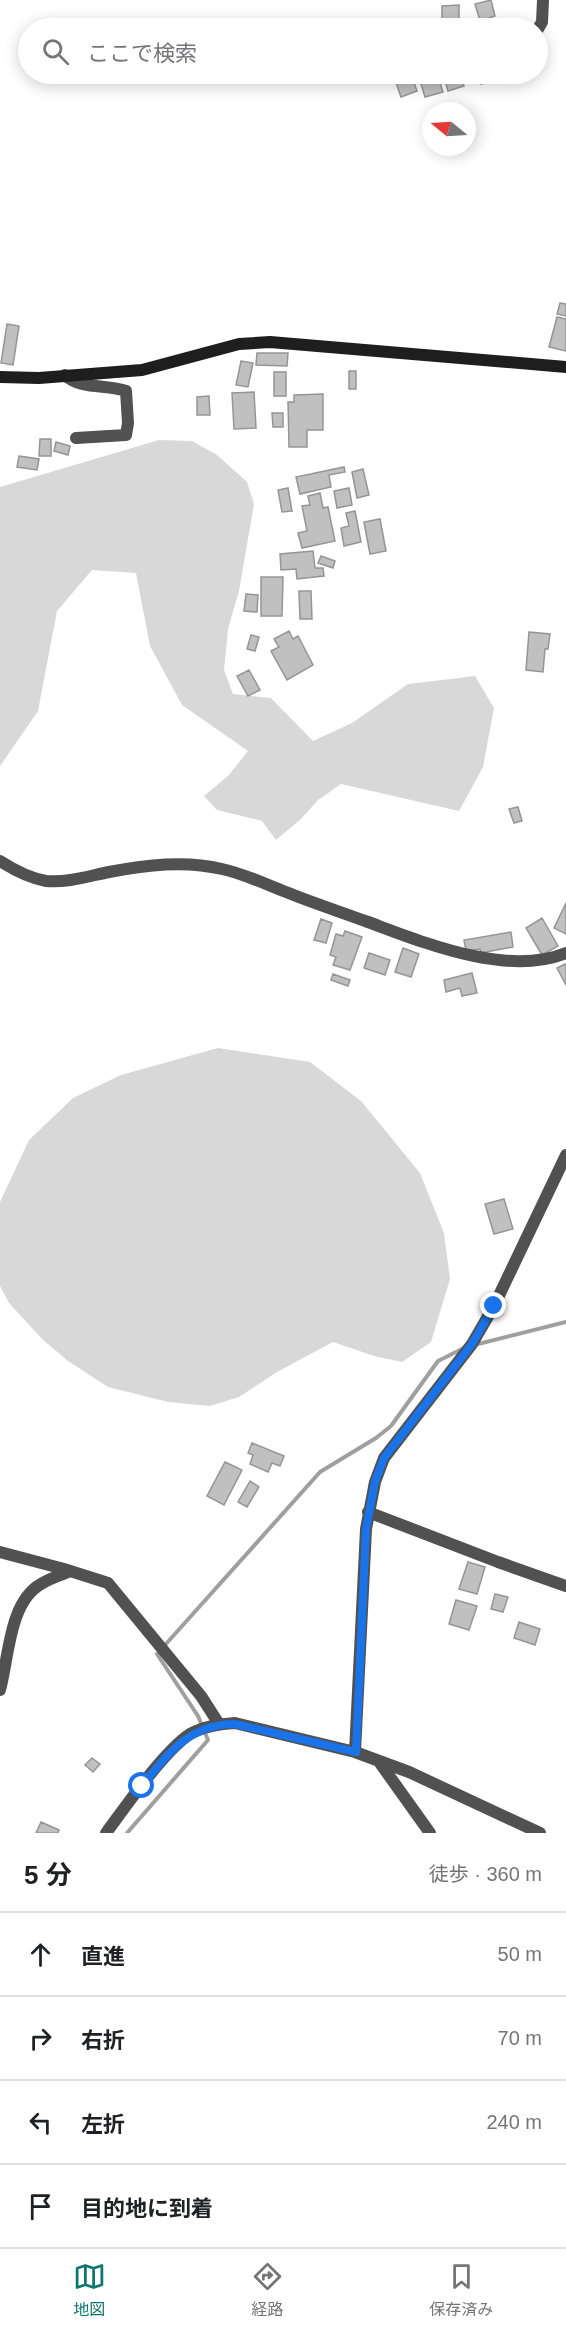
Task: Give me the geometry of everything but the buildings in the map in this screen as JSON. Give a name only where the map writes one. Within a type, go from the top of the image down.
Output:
[{"type":"street","points":[[542,18],[543,0]]},
{"type":"street","points":[[0,376],[39,378],[142,370],[239,344],[270,342],[566,367]]},
{"type":"street","points":[[65,375],[73,382],[126,391],[128,423],[126,435],[76,438]]},
{"type":"street","points":[[0,861],[16,871],[47,881],[73,879],[147,865],[180,864],[221,868],[419,941],[470,956],[529,961],[547,960],[566,953]]},
{"type":"street","points":[[356,1752],[368,1512],[375,1482],[384,1458],[472,1344],[494,1306],[566,1155]]},
{"type":"street","points":[[368,1512],[566,1586]]},
{"type":"street","points":[[0,1552],[108,1583],[201,1696],[219,1724]]},
{"type":"street","points":[[0,1690],[15,1624],[23,1600],[40,1584],[71,1571]]},
{"type":"street","points":[[106,1833],[162,1761],[191,1734],[219,1724],[244,1725],[356,1752],[409,1772],[540,1833]]},
{"type":"street","points":[[379,1762],[430,1833]]},
{"type":"shaded area","points":[[159,440],[192,441],[217,455],[247,482],[254,504],[239,591],[228,629],[224,670],[233,694],[271,698],[313,741],[352,723],[408,684],[475,676],[494,708],[483,767],[459,811],[341,784],[318,800],[302,818],[276,840],[262,821],[217,810],[204,796],[229,775],[248,751],[182,705],[150,646],[136,573],[92,570],[57,611],[38,711],[0,766],[0,487]]},
{"type":"shaded area","points":[[218,1048],[310,1062],[361,1101],[420,1173],[444,1233],[450,1279],[431,1342],[402,1362],[374,1356],[333,1342],[277,1372],[239,1397],[210,1406],[168,1402],[108,1387],[68,1361],[42,1339],[9,1303],[0,1286],[0,1202],[29,1140],[73,1098],[121,1075]]},
{"type":"waterway","points":[[474,1345],[566,1322]]},
{"type":"waterway","points":[[127,1833],[208,1740],[198,1716],[157,1654],[320,1472],[376,1438],[391,1426],[438,1361],[464,1348]]},
{"type":"route","points":[[142,1786],[162,1761],[191,1734],[219,1724],[235,1724],[356,1752],[366,1529],[375,1482],[384,1458],[472,1344],[494,1306]]}]
